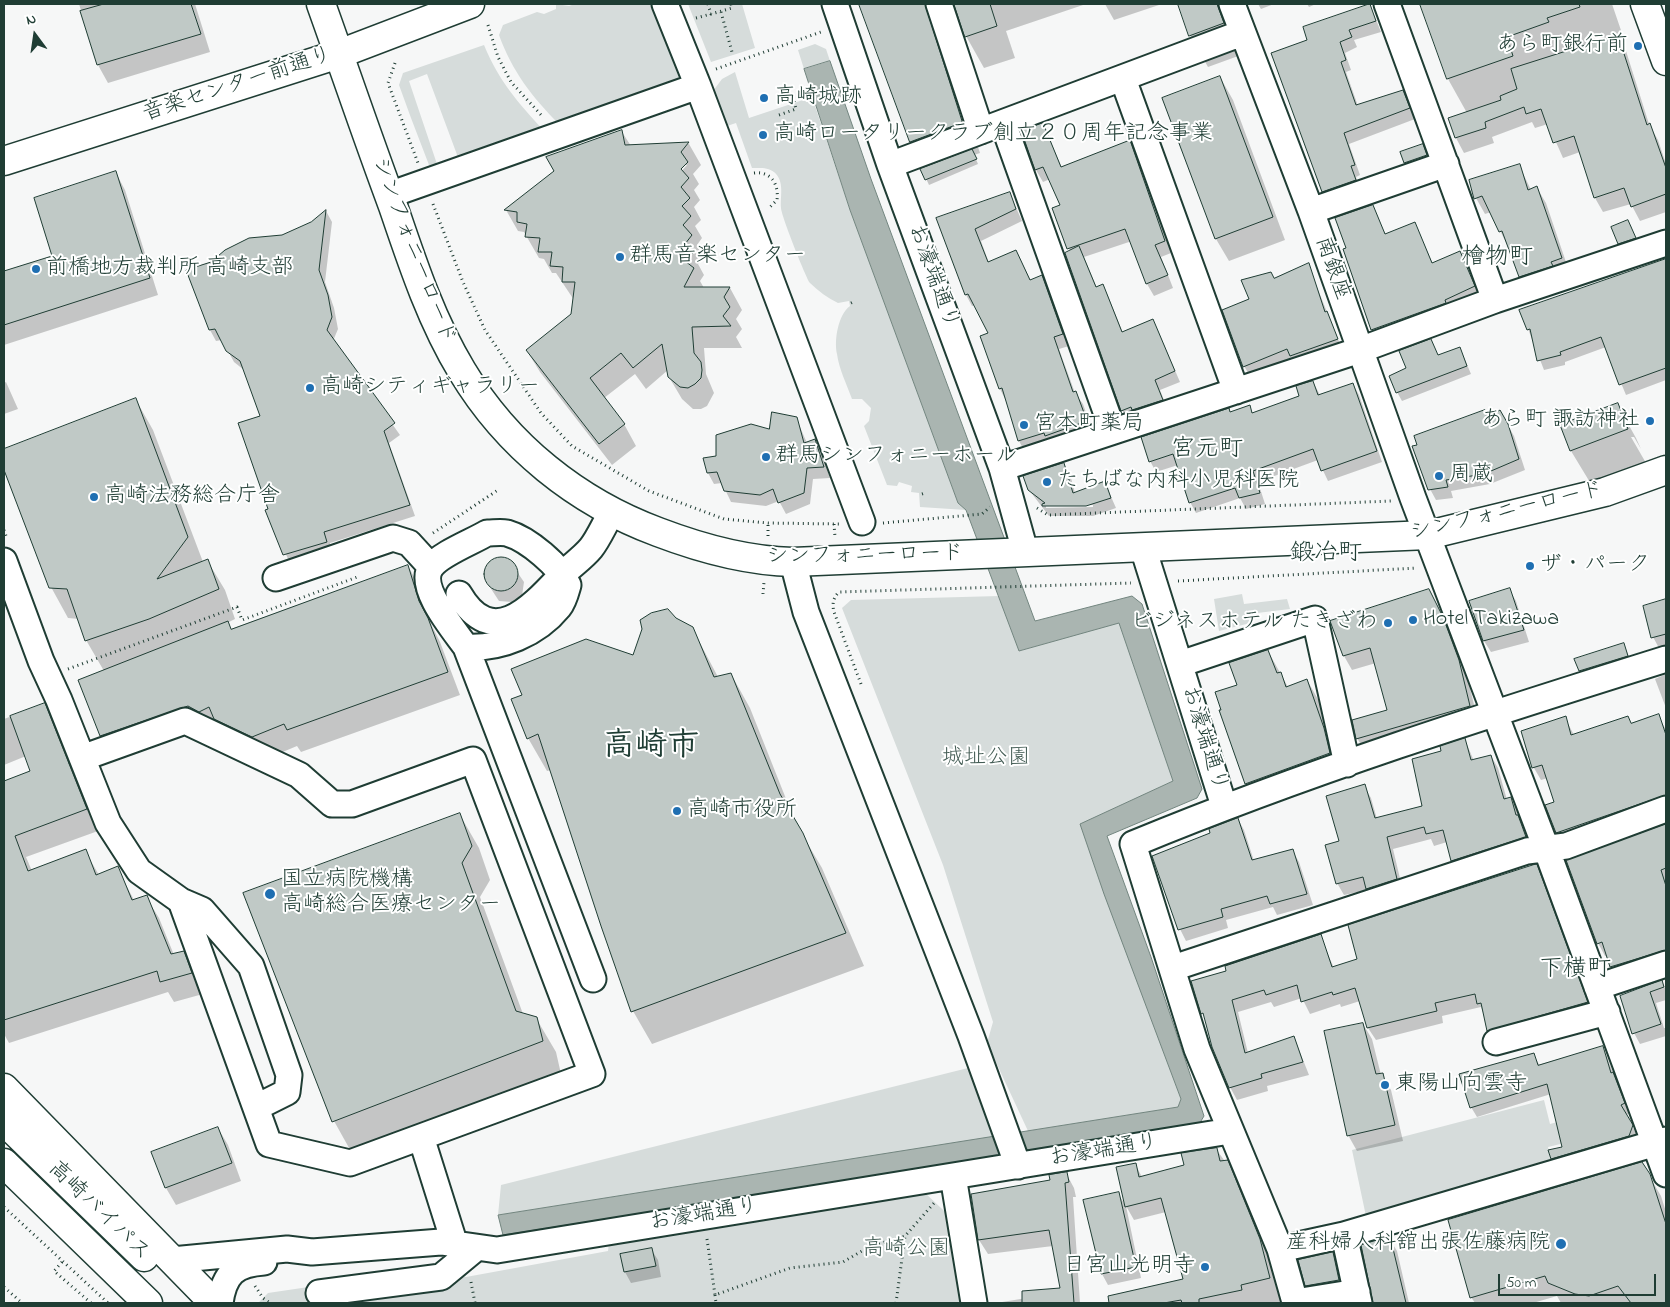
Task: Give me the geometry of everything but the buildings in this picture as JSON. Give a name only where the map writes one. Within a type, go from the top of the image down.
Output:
[{"type":"main road","name":"シンフォニーロード","points":[[320,4],[417,276],[462,372],[506,430],[556,477],[587,498],[632,523],[678,540],[766,562],[793,562],[1428,536],[1596,494],[1666,470]]},
{"type":"main road","name":"音楽センター前通り","points":[[4,161],[339,54],[470,4]]},
{"type":"main road","points":[[1654,14],[1666,61]]},
{"type":"main road","points":[[4,1088],[214,1303]]},
{"type":"main road","name":"高崎バイパス","points":[[4,1121],[192,1303]]},
{"type":"main road","name":"高崎バイパス","points":[[4,1163],[148,1303]]},
{"type":"street","points":[[664,4],[696,81],[862,522]]},
{"type":"street","name":"お濠端通り","points":[[835,4],[890,165],[1002,468],[1025,552]]},
{"type":"street","points":[[939,4],[992,127],[1113,431]]},
{"type":"street","name":"南銀座","points":[[1232,4],[1311,211],[1360,350],[1494,713],[1607,1012],[1661,1142],[1666,1174]]},
{"type":"street","points":[[1387,4],[1496,300]]},
{"type":"street","points":[[890,165],[1242,33]]},
{"type":"street","points":[[1123,78],[1236,391]]},
{"type":"street","points":[[389,196],[559,135],[696,81]]},
{"type":"street","points":[[1311,211],[1446,164]]},
{"type":"street","points":[[1002,468],[1360,350],[1496,300],[1666,243]]},
{"type":"street","points":[[459,594],[467,609],[487,622],[507,620],[531,607],[591,548],[612,512]]},
{"type":"street","points":[[423,558],[488,533],[507,533],[524,542],[563,574],[568,585],[560,605],[533,632],[502,643],[480,648],[466,647]]},
{"type":"street","points":[[276,578],[393,538],[409,543],[423,558],[427,582],[439,610],[466,647],[593,979]]},
{"type":"street","name":"お濠端通り","points":[[312,1252],[441,1242],[497,1250],[953,1176],[1016,1161],[1230,1131],[1197,1049],[1133,844],[1224,806],[1143,548]]},
{"type":"street","points":[[4,560],[41,661],[59,700],[108,823],[123,849],[139,871],[182,902],[202,910],[251,966],[289,1075],[287,1092],[257,1107]]},
{"type":"street","points":[[793,562],[806,612],[971,1036],[1016,1161]]},
{"type":"street","points":[[1180,664],[1315,619],[1347,764]]},
{"type":"street","points":[[1224,806],[1494,713],[1666,659]]},
{"type":"street","points":[[82,758],[185,721],[299,775],[332,804],[352,804],[473,760],[592,1074],[350,1164],[269,1144],[182,902]]},
{"type":"street","points":[[1173,968],[1527,851],[1566,846],[1666,809]]},
{"type":"street","points":[[1598,987],[1666,964]]},
{"type":"street","points":[[1496,1042],[1607,1012]]},
{"type":"street","points":[[1230,1131],[1280,1249],[1291,1302],[1347,1298],[1344,1235]]},
{"type":"street","points":[[319,1293],[441,1276],[465,1246],[421,1137]]},
{"type":"street","points":[[1280,1249],[1344,1235],[1661,1142]]},
{"type":"street","points":[[953,1176],[974,1303]]},
{"type":"street","points":[[172,1260],[287,1249],[312,1252]]},
{"type":"street","points":[[220,1303],[224,1287],[238,1266],[290,1260],[312,1252]]},
{"type":"path","points":[[708,4],[711,14]]},
{"type":"path","points":[[696,18],[722,12],[732,8],[731,4]]},
{"type":"path","points":[[722,12],[732,52]]},
{"type":"path","points":[[488,25],[498,58],[511,82],[559,135]]},
{"type":"path","points":[[696,81],[824,31]]},
{"type":"path","points":[[395,63],[388,82],[463,282],[485,330],[541,413],[572,446],[649,491],[724,519],[797,523],[885,523],[982,514],[992,504]]},
{"type":"path","points":[[779,115],[796,109],[794,101]]},
{"type":"path","points":[[749,174],[765,173],[772,177],[775,183],[777,200],[772,207],[764,212]]},
{"type":"path","points":[[423,558],[431,534],[498,490]]},
{"type":"path","points":[[861,685],[832,605],[835,596],[839,592],[1154,582],[1419,568]]},
{"type":"path","points":[[65,670],[237,606],[242,620],[361,575]]},
{"type":"path","points":[[715,1295],[790,1268],[843,1262],[869,1246],[905,1236],[929,1210],[953,1176]]},
{"type":"path","points":[[4,1207],[108,1303]]},
{"type":"path","points":[[704,1216],[716,1303]]},
{"type":"path","points":[[896,1303],[905,1236]]},
{"type":"path","points":[[62,1262],[54,1271],[91,1303]]},
{"type":"path","points":[[471,1278],[475,1303]]},
{"type":"path","points":[[255,1286],[263,1298],[270,1303]]},
{"type":"path","points":[[4,1287],[22,1303]]},
{"type":"green space","points":[[556,4],[569,6],[575,4],[654,4],[683,78],[559,124],[524,83],[510,60],[499,35],[503,25],[537,12],[544,14],[556,9]]},
{"type":"green space","points":[[688,4],[742,4],[755,48],[711,62]]},
{"type":"green space","points":[[815,44],[826,49],[830,61],[804,69],[798,50]]},
{"type":"green space","points":[[484,45],[503,81],[517,101],[544,131],[459,160],[427,74],[409,81],[440,173],[429,165],[411,118],[399,85],[403,73]]},
{"type":"green space","points":[[735,72],[749,118],[812,97],[850,210],[958,503],[966,510],[920,507],[919,493],[911,492],[912,486],[899,482],[897,486],[887,485],[864,426],[869,421],[871,408],[862,399],[852,399],[838,360],[836,342],[838,328],[842,315],[850,306],[849,301],[838,303],[810,283],[782,213],[780,180],[769,169],[752,168],[736,123],[724,127],[713,91],[722,79]]},
{"type":"green space","points":[[1242,594],[1244,604],[1287,599],[1290,609],[1249,614],[1250,623],[1219,631],[1214,599]]},
{"type":"green space","name":"城址公園","points":[[999,596],[1020,651],[1119,622],[1173,781],[1081,824],[1181,1099],[1178,1107],[1028,1131],[987,1043],[993,1022],[943,865],[842,608],[851,600]]},
{"type":"green space","points":[[972,1067],[999,1136],[498,1215],[501,1185]]},
{"type":"green space","points":[[1544,1100],[1550,1124],[1576,1117],[1581,1139],[1548,1147],[1552,1166],[1367,1221],[1352,1150]]},
{"type":"green space","name":"高崎公園","points":[[924,1192],[957,1223],[969,1303],[258,1303],[268,1293],[437,1268],[466,1277],[608,1251],[609,1242]]},
{"type":"shaded area","points":[[830,61],[871,179],[1035,621],[1132,596],[1142,604],[1202,789],[1197,798],[1107,836],[1151,957],[1204,1116],[1198,1126],[503,1235],[498,1215],[1178,1107],[1181,1099],[1104,894],[1080,824],[1173,781],[1119,623],[1019,651],[966,510],[958,503],[850,210],[804,69]]},
{"type":"place","name":"あら町銀行前","points":[[1638,46]]},
{"type":"place","name":"高崎城跡","points":[[764,98]]},
{"type":"place","name":"高崎ロータリークラブ創立２０周年記念事業","points":[[763,135]]},
{"type":"place","name":"群馬音楽センター","points":[[620,257]]},
{"type":"place","name":"前橋地方裁判所 高崎支部","points":[[36,269]]},
{"type":"place","name":"高崎シティギャラリー","points":[[310,388]]},
{"type":"place","name":"あら町 諏訪神社","points":[[1650,421]]},
{"type":"place","name":"宮本町薬局","points":[[1024,425]]},
{"type":"place","name":"群馬シンフォニーホール","points":[[766,457]]},
{"type":"place","name":"周蔵","points":[[1439,476]]},
{"type":"place","name":"たちばな内科小児科医院","points":[[1047,482]]},
{"type":"place","name":"高崎法務総合庁舎","points":[[94,497]]},
{"type":"place","name":"ザ・パーク","points":[[1530,566]]},
{"type":"place","name":"Hotel Takizawa","points":[[1413,620]]},
{"type":"place","name":"ビジネスホテル たきざわ","points":[[1388,623]]},
{"type":"place","name":"高崎市役所","points":[[677,811]]},
{"type":"place","name":"国立病院機構 高崎総合医療センター","points":[[270,894]]},
{"type":"place","name":"東陽山向雲寺","points":[[1385,1085]]},
{"type":"place","name":"産科婦人科舘出張佐藤病院","points":[[1561,1244]]},
{"type":"place","name":"日宮山光明寺","points":[[1205,1267]]},
{"type":"district","name":"檜物町","points":[[1497,259]]},
{"type":"district","name":"宮元町","points":[[1207,451]]},
{"type":"district","name":"鍛冶町","points":[[1326,555]]},
{"type":"district","name":"高崎市","points":[[651,749]]},
{"type":"district","name":"下横町","points":[[1575,971]]}]
